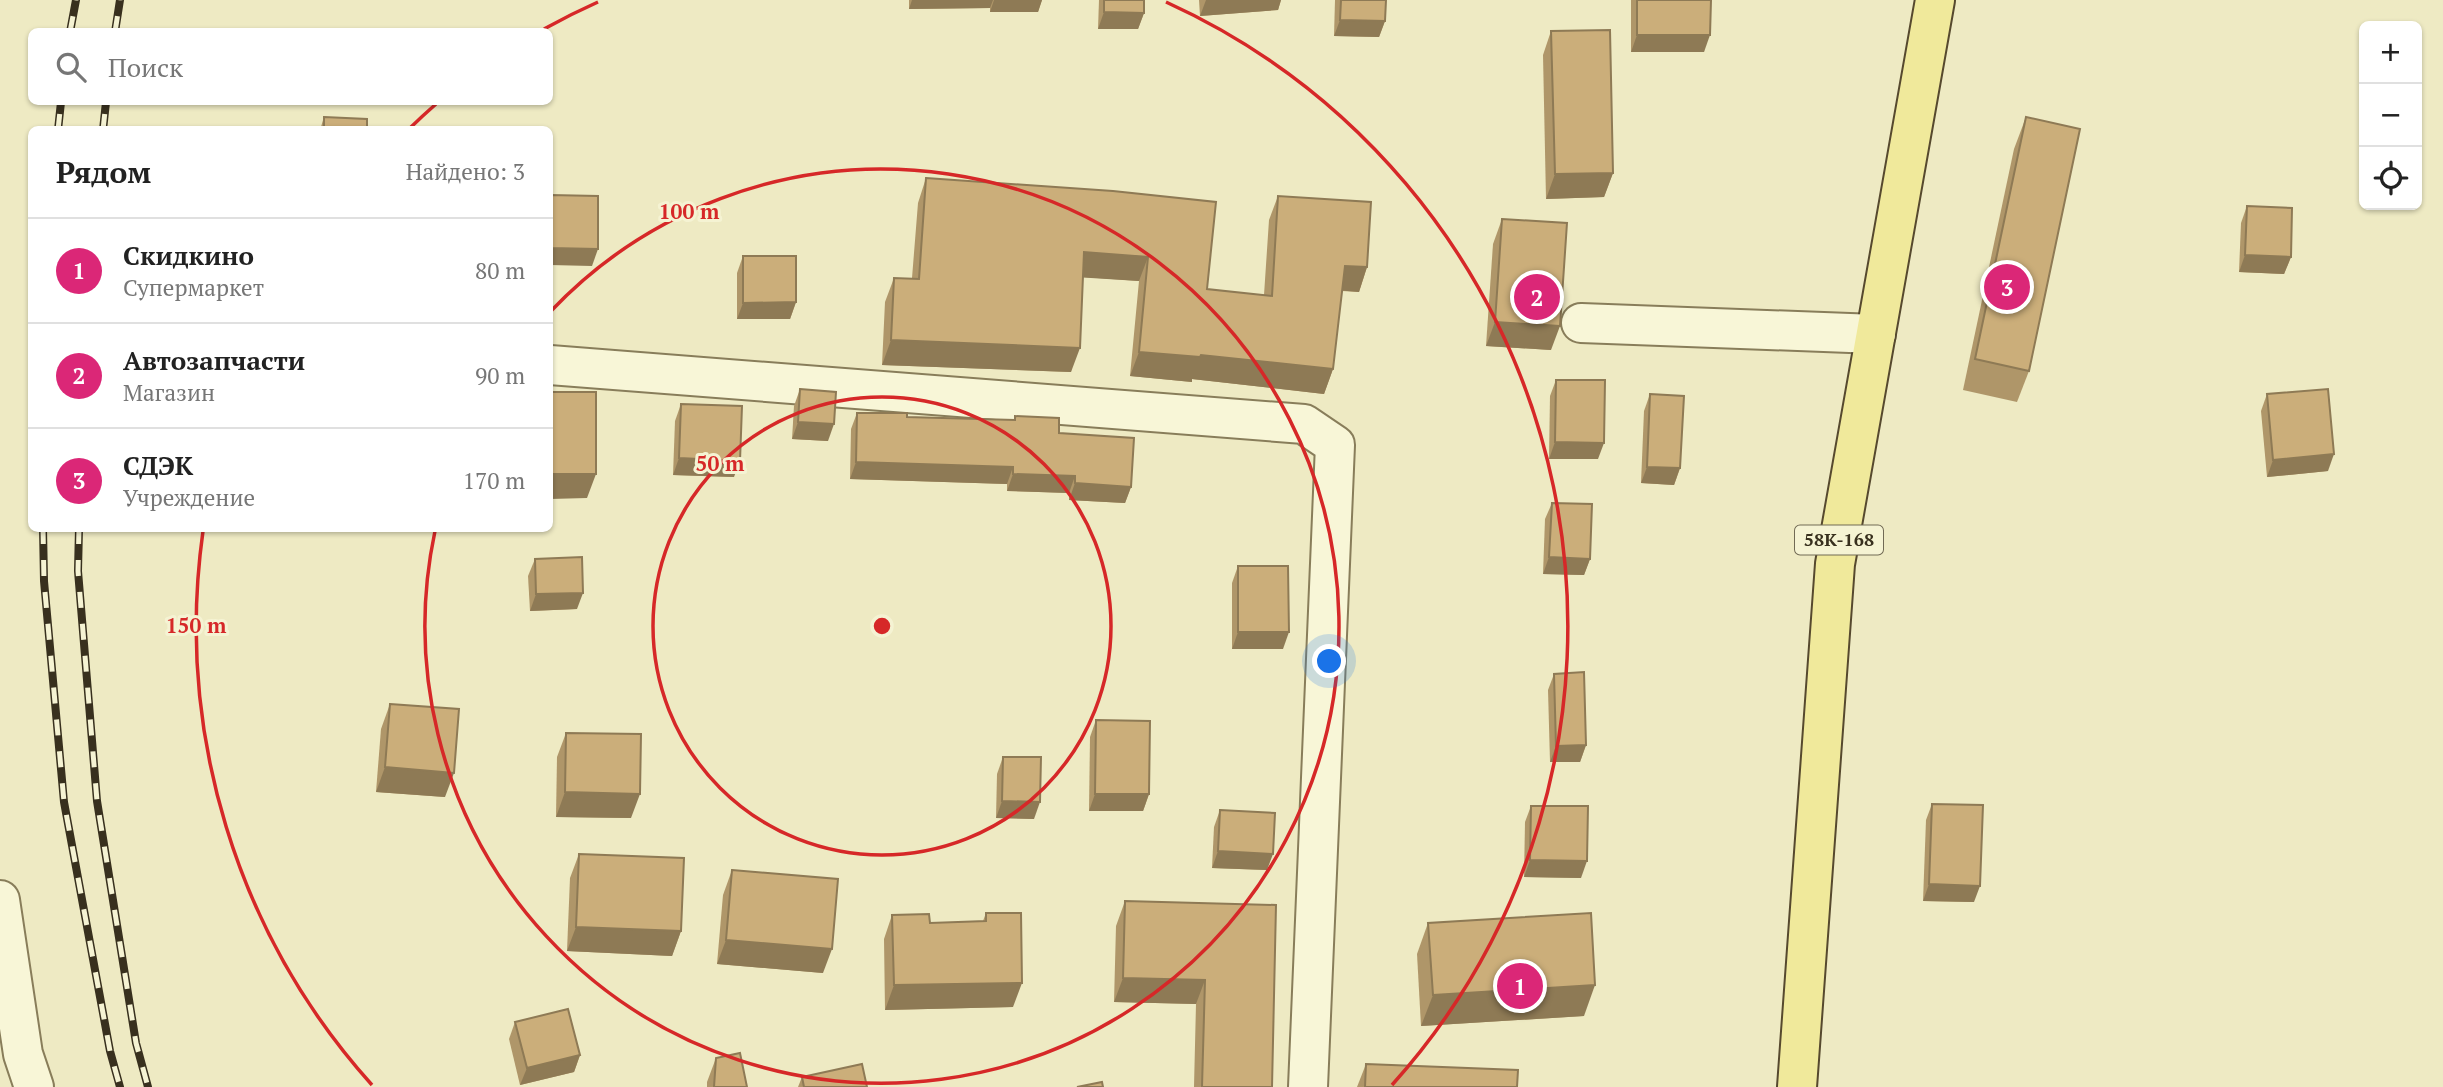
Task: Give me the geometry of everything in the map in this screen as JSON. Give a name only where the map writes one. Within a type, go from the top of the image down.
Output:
[{"type":"main road","name":"58К-168","points":[[1797,1087],[1835,564],[1935,0]]},
{"type":"street","points":[[1581,323],[1876,334]]},
{"type":"street","points":[[553,365],[1304,424],[1335,445],[1308,1087]]},
{"type":"street","points":[[0,901],[23,1054],[34,1087]]},
{"type":"building","points":[[1104,0],[1144,0],[1144,13],[1104,12]]},
{"type":"building","points":[[1341,0],[1386,0],[1385,21],[1340,20]]},
{"type":"building","points":[[1637,0],[1711,0],[1710,35],[1637,35]]},
{"type":"building","points":[[1610,30],[1613,173],[1555,174],[1551,31]]},
{"type":"building","points":[[324,117],[367,119],[367,126],[324,126]]},
{"type":"building","points":[[2026,117],[2080,129],[2029,371],[1975,359]]},
{"type":"building","points":[[926,178],[1113,191],[1216,202],[1207,289],[1272,296],[1278,196],[1371,202],[1367,267],[1345,266],[1333,369],[1201,355],[1139,352],[1148,257],[1084,252],[1080,348],[891,340],[894,278],[919,279]]},
{"type":"building","points":[[553,195],[598,196],[598,249],[553,248]]},
{"type":"building","points":[[2247,206],[2292,208],[2291,257],[2245,255]]},
{"type":"building","points":[[1502,219],[1567,223],[1560,326],[1495,322]]},
{"type":"building","points":[[743,256],[796,256],[796,302],[743,303]]},
{"type":"building","points":[[1556,380],[1605,380],[1604,443],[1555,442]]},
{"type":"building","points":[[800,389],[836,392],[834,424],[798,422]]},
{"type":"building","points":[[2328,389],[2334,454],[2273,460],[2267,394]]},
{"type":"building","points":[[553,392],[596,392],[596,474],[553,474]]},
{"type":"building","points":[[1650,394],[1684,396],[1680,468],[1647,467]]},
{"type":"building","points":[[681,404],[742,406],[740,461],[679,458]]},
{"type":"building","points":[[857,413],[907,413],[907,417],[1015,420],[1015,416],[1059,418],[1059,433],[1134,438],[1131,487],[1075,483],[1075,476],[1013,474],[1013,467],[856,462]]},
{"type":"building","points":[[1552,503],[1592,504],[1590,559],[1549,557]]},
{"type":"building","points":[[582,557],[583,593],[536,594],[535,559]]},
{"type":"building","points":[[1238,566],[1288,566],[1289,632],[1238,632]]},
{"type":"building","points":[[1584,672],[1586,745],[1556,746],[1554,674]]},
{"type":"building","points":[[390,704],[459,709],[454,773],[385,767]]},
{"type":"building","points":[[1096,720],[1150,721],[1149,794],[1095,794]]},
{"type":"building","points":[[566,733],[641,734],[640,794],[565,792]]},
{"type":"building","points":[[1003,757],[1041,757],[1040,802],[1002,801]]},
{"type":"building","points":[[1932,804],[1983,805],[1980,886],[1929,884]]},
{"type":"building","points":[[1531,806],[1588,806],[1587,861],[1530,860]]},
{"type":"building","points":[[1220,810],[1275,813],[1273,854],[1218,851]]},
{"type":"building","points":[[579,854],[684,858],[681,931],[576,927]]},
{"type":"building","points":[[732,870],[838,879],[832,949],[726,940]]},
{"type":"building","points":[[1125,901],[1276,905],[1272,1087],[1202,1087],[1205,980],[1123,978]]},
{"type":"building","points":[[986,913],[1021,913],[1022,983],[894,985],[892,915],[929,914],[930,923],[986,921]]},
{"type":"building","points":[[1591,913],[1595,985],[1433,995],[1428,923]]},
{"type":"building","points":[[568,1009],[580,1055],[527,1068],[515,1022]]},
{"type":"building","points":[[740,1053],[747,1087],[714,1087],[716,1058]]},
{"type":"building","points":[[862,1064],[867,1087],[804,1087],[802,1077]]},
{"type":"building","points":[[1366,1064],[1518,1070],[1517,1087],[1365,1087]]},
{"type":"building","points":[[1102,1082],[1103,1087],[1077,1087]]},
{"type":"railway","points":[[71,28],[76,0]]},
{"type":"railway","points":[[116,28],[120,0]]},
{"type":"railway","points":[[58,126],[61,105]]},
{"type":"railway","points":[[103,126],[106,105]]},
{"type":"railway","points":[[43,532],[44,581],[64,802],[110,1051],[120,1087]]},
{"type":"railway","points":[[79,532],[78,571],[97,801],[136,1043],[148,1087]]},
{"type":"place","name":"СДЭК","points":[[2007,287]]},
{"type":"place","name":"Автозапчасти","points":[[1537,297]]},
{"type":"place","name":"Скидкино","points":[[1520,986]]}]
